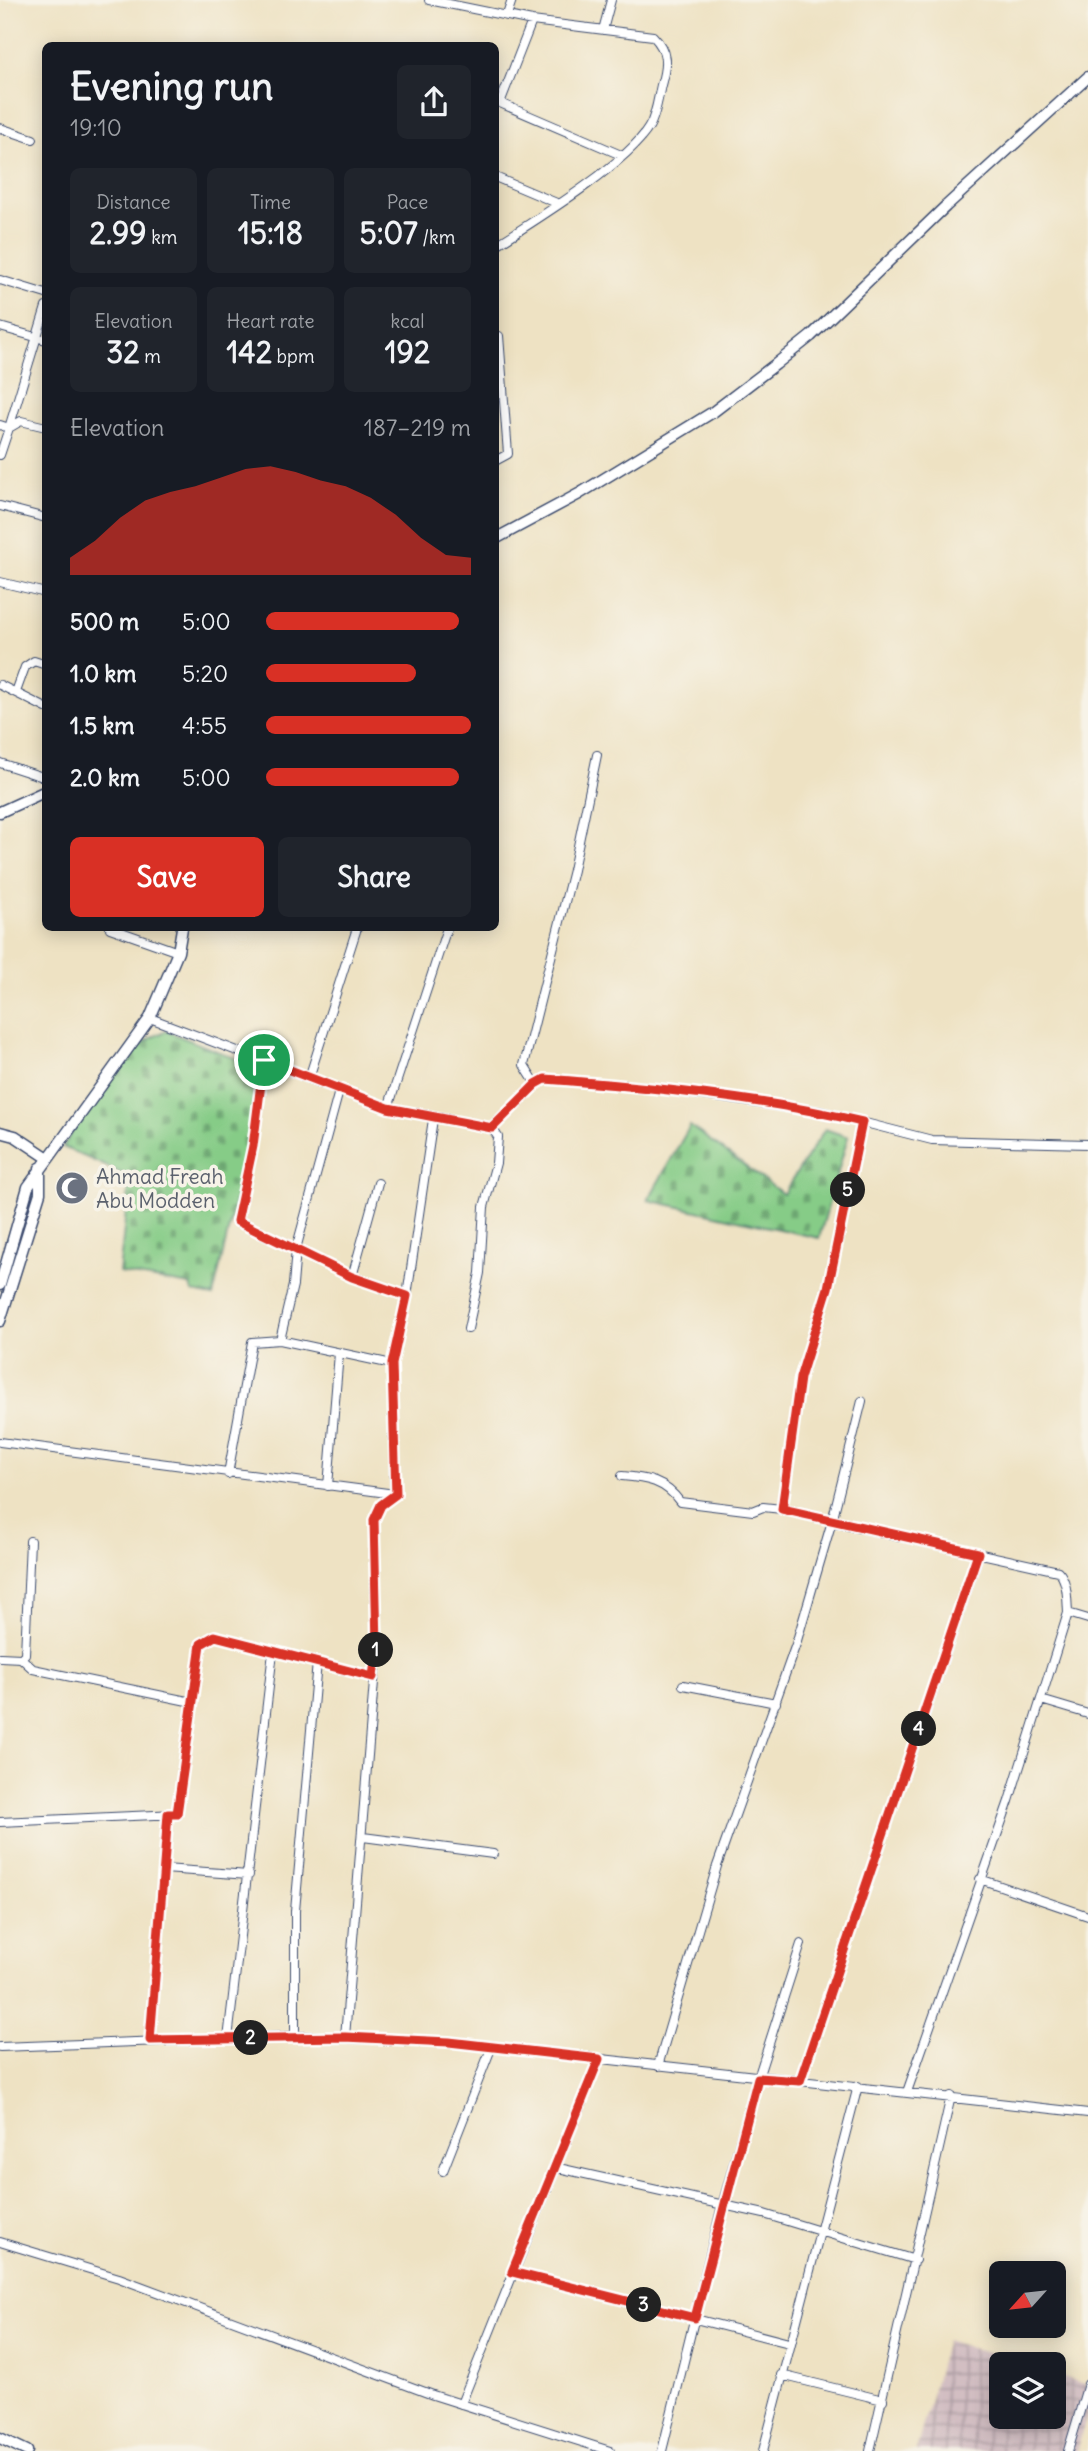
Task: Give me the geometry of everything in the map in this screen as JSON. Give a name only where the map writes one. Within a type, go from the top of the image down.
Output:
[{"type":"street","points":[[429,0],[532,21],[653,36],[662,45],[666,58],[649,126],[621,155],[559,204],[499,243]]},
{"type":"street","points":[[507,15],[512,0]]},
{"type":"street","points":[[603,30],[611,0]]},
{"type":"street","points":[[532,21],[500,103],[621,155]]},
{"type":"street","points":[[499,537],[579,494],[713,412],[767,371],[811,336],[946,206],[1088,77]]},
{"type":"street","points":[[0,128],[33,139]]},
{"type":"street","points":[[499,179],[559,204]]},
{"type":"street","points":[[0,280],[42,293]]},
{"type":"street","points":[[0,327],[41,338],[4,427],[0,456]]},
{"type":"street","points":[[499,336],[508,454],[499,459]]},
{"type":"street","points":[[4,427],[21,421],[42,427]]},
{"type":"street","points":[[0,506],[42,517]]},
{"type":"street","points":[[0,582],[42,592]]},
{"type":"street","points":[[16,692],[25,667],[34,661],[42,664]]},
{"type":"street","points":[[0,685],[42,706]]},
{"type":"street","points":[[536,1084],[524,1065],[526,1053],[573,870],[597,755]]},
{"type":"street","points":[[0,763],[42,777]]},
{"type":"street","points":[[1,811],[42,793]]},
{"type":"street","points":[[118,931],[178,952]]},
{"type":"street","points":[[0,1285],[28,1187],[150,1018],[178,952],[182,931]]},
{"type":"street","points":[[309,1078],[356,931]]},
{"type":"street","points":[[388,1108],[446,931]]},
{"type":"street","points":[[150,1018],[388,1108],[433,1119],[492,1128],[498,1137],[496,1163],[484,1207],[480,1273],[468,1329]]},
{"type":"street","points":[[264,1060],[253,1146],[237,1221],[352,1277],[407,1296]]},
{"type":"street","points":[[492,1128],[536,1084],[545,1079],[646,1087],[822,1112],[890,1132],[932,1140],[1088,1144]]},
{"type":"street","points":[[280,1340],[293,1285],[296,1249],[339,1091]]},
{"type":"street","points":[[396,1494],[392,1364],[407,1296],[433,1119]]},
{"type":"street","points":[[782,1509],[800,1378],[828,1288],[862,1122]]},
{"type":"street","points":[[0,1132],[15,1136],[48,1158]]},
{"type":"street","points":[[0,1321],[40,1193],[40,1168]]},
{"type":"street","points":[[352,1277],[378,1183]]},
{"type":"street","points":[[228,1474],[253,1342],[280,1340],[392,1364]]},
{"type":"street","points":[[328,1486],[340,1353]]},
{"type":"street","points":[[657,2066],[717,1866],[796,1644],[808,1595],[825,1554],[862,1401]]},
{"type":"street","points":[[0,1442],[396,1494]]},
{"type":"street","points":[[622,1476],[657,1482],[670,1488],[680,1502],[753,1511],[763,1507],[782,1509],[1058,1571],[1064,1577],[1068,1613],[1009,1801],[979,1878],[908,2092]]},
{"type":"street","points":[[345,2037],[377,1645],[374,1520],[381,1505],[396,1494]]},
{"type":"street","points":[[21,1658],[25,1654],[30,1541]]},
{"type":"street","points":[[800,2081],[978,1553]]},
{"type":"street","points":[[1068,1613],[1088,1619]]},
{"type":"street","points":[[0,1822],[177,1814],[201,1644],[215,1636],[373,1677]]},
{"type":"street","points":[[228,2039],[273,1652]]},
{"type":"street","points":[[0,1657],[21,1658],[33,1670],[192,1702]]},
{"type":"street","points":[[295,2035],[295,1911],[317,1662]]},
{"type":"street","points":[[683,1685],[776,1703]]},
{"type":"street","points":[[1041,1700],[1088,1714]]},
{"type":"street","points":[[150,2040],[168,1814]]},
{"type":"street","points":[[363,1837],[493,1854]]},
{"type":"street","points":[[164,1870],[249,1875]]},
{"type":"street","points":[[979,1878],[1088,1916]]},
{"type":"street","points":[[662,2451],[722,2206],[758,2078],[802,1944]]},
{"type":"street","points":[[0,2047],[295,2035],[345,2037],[492,2046],[1088,2113]]},
{"type":"street","points":[[443,2171],[492,2046]]},
{"type":"street","points":[[461,2404],[599,2059]]},
{"type":"street","points":[[763,2451],[858,2086]]},
{"type":"street","points":[[870,2451],[951,2096]]},
{"type":"street","points":[[554,2167],[764,2214],[915,2260]]},
{"type":"street","points":[[0,2242],[119,2278],[461,2404],[610,2451]]},
{"type":"street","points":[[512,2272],[789,2343]]},
{"type":"street","points":[[781,2375],[883,2400]]},
{"type":"street","points":[[1068,2451],[1088,2384]]},
{"type":"street","points":[[0,2438],[27,2451]]},
{"type":"shaded area","points":[[946,2340],[989,2354],[989,2429],[1066,2429],[1066,2378],[1088,2385],[1088,2413],[1076,2451],[916,2451]]},
{"type":"green space","points":[[166,1031],[245,1062],[256,1075],[250,1138],[213,1296],[192,1292],[190,1285],[119,1273],[130,1177],[63,1147],[94,1097],[119,1065],[149,1039]]},
{"type":"green space","points":[[690,1126],[783,1194],[825,1129],[848,1137],[819,1238],[648,1200]]},
{"type":"place","name":"Ahmad Freah Abu Modden","points":[[72,1188]]},
{"type":"route","points":[[264,1060],[388,1108],[433,1119],[492,1128],[536,1084],[545,1079],[697,1093],[822,1112],[862,1122],[828,1288],[800,1378],[782,1509],[978,1553],[926,1711],[889,1812],[827,2009],[800,2081],[758,2078],[722,2206],[695,2318],[512,2272],[599,2059],[550,2051],[449,2042],[345,2037],[295,2035],[150,2040],[168,1814],[177,1814],[201,1644],[215,1636],[373,1677],[377,1645],[374,1520],[385,1500],[396,1494],[392,1364],[407,1296],[352,1277],[237,1221],[253,1146],[264,1060]]}]
